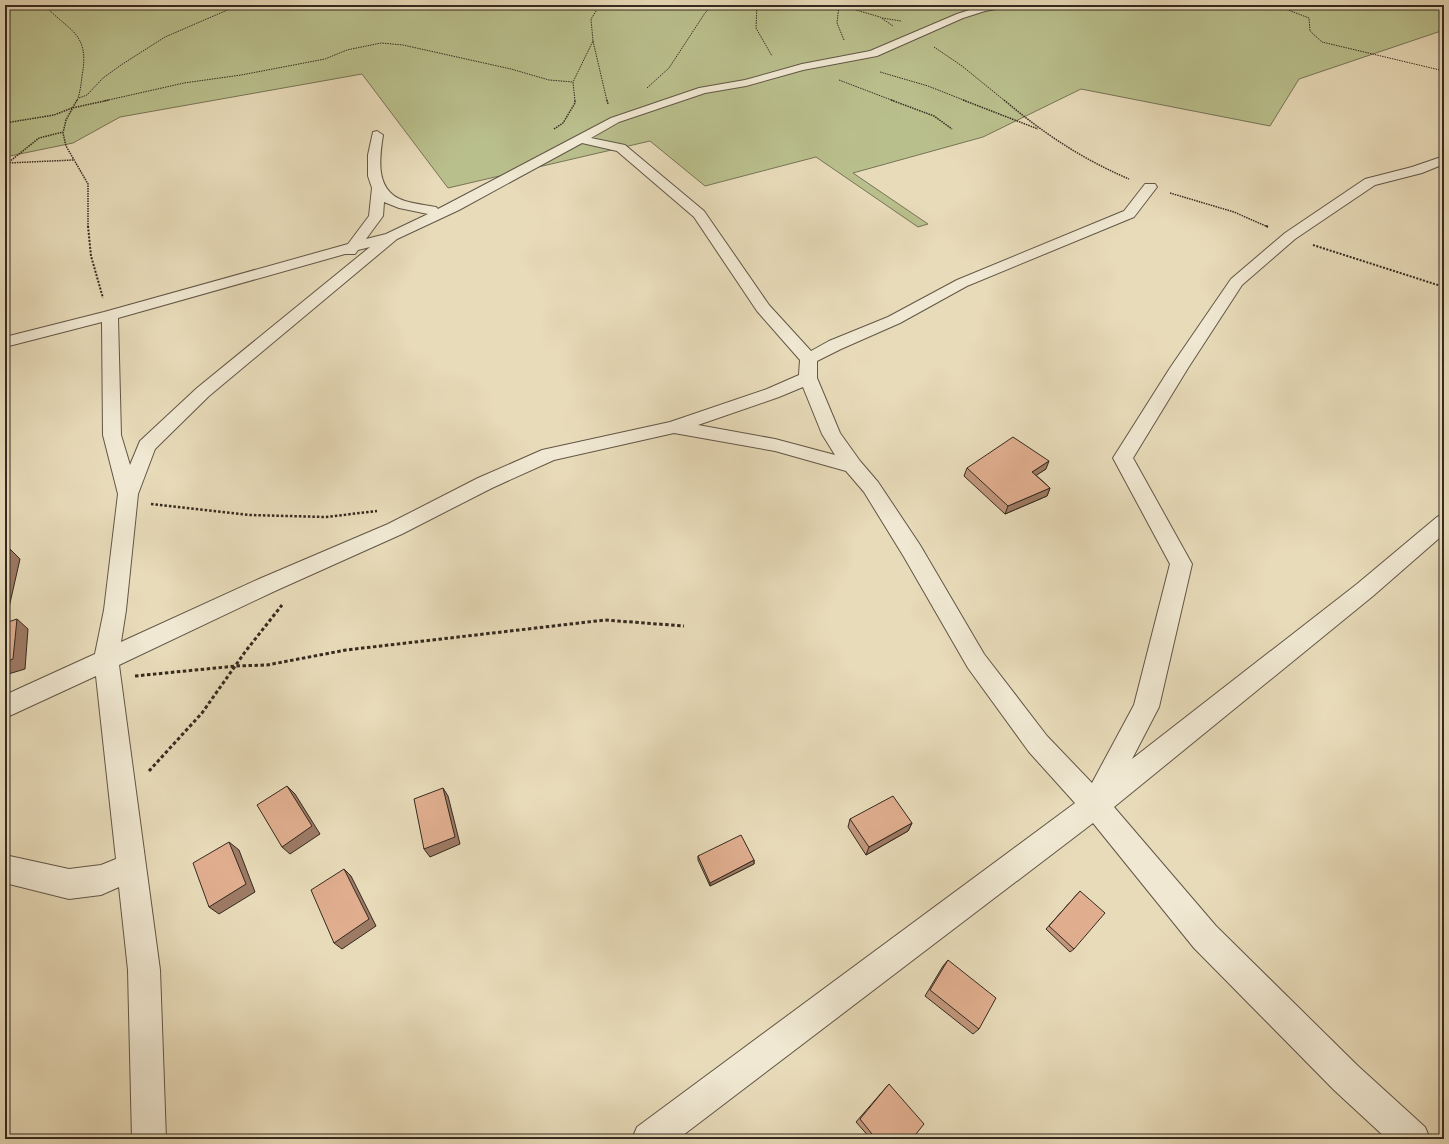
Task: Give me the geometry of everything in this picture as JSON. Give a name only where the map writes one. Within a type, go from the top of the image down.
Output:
[{"type":"street","points":[[5,342],[110,315],[392,236],[454,207],[615,120],[703,90],[746,83],[802,67],[873,54],[960,16],[983,8],[1004,5]]},
{"type":"street","points":[[326,291],[329,277],[376,216],[378,189],[374,172],[374,152],[378,135]]},
{"type":"street","points":[[581,139],[621,148],[699,214],[763,308],[809,368],[831,434],[853,466],[871,487],[908,544],[976,661],[1038,744],[1095,805],[1205,937],[1346,1078],[1413,1139]]},
{"type":"street","points":[[1095,805],[1146,707],[1181,564],[1123,458],[1179,368],[1236,282],[1290,236],[1370,182],[1417,170],[1444,160]]},
{"type":"street","points":[[5,707],[107,670],[267,585],[395,529],[485,483],[549,455],[674,427],[773,393],[809,368],[835,345],[894,320],[962,283],[1129,214],[1150,187]]},
{"type":"street","points":[[378,189],[383,196],[399,204],[431,210]]},
{"type":"street","points":[[149,1139],[144,970],[107,670],[129,491],[147,446],[203,392],[392,236]]},
{"type":"street","points":[[110,315],[112,435],[129,491]]},
{"type":"street","points":[[674,427],[776,445],[853,466]]},
{"type":"street","points":[[649,1139],[1095,805],[1365,590],[1444,522]]},
{"type":"street","points":[[5,869],[70,884],[101,880],[132,867]]},
{"type":"path","points":[[44,5],[51,14],[80,37],[85,60],[78,99],[72,108],[63,132],[73,160],[89,185],[88,232],[93,270],[110,315]]},
{"type":"path","points":[[78,99],[87,95],[103,78],[165,36],[239,5]]},
{"type":"path","points":[[600,5],[591,20],[593,41],[608,107],[615,120],[620,112],[630,106],[668,68],[705,12],[713,5]]},
{"type":"path","points":[[1042,131],[928,86],[884,74],[861,63],[840,34],[836,13],[839,5],[880,17],[893,26],[917,36],[987,84],[1042,131],[1074,153],[1120,176],[1150,187]]},
{"type":"path","points":[[1275,5],[1310,18],[1310,31],[1322,42],[1347,50],[1444,71]]},
{"type":"path","points":[[551,131],[563,123],[575,103],[573,82],[593,41]]},
{"type":"path","points":[[5,123],[54,114],[72,108],[184,83],[241,76],[326,59],[347,50],[381,43],[403,44],[511,69],[549,80],[573,82]]},
{"type":"path","points":[[5,165],[38,138],[52,133],[63,132]]},
{"type":"path","points":[[8,163],[73,160]]},
{"type":"path","points":[[129,491],[149,503],[243,514],[326,517],[380,510]]},
{"type":"path","points":[[123,799],[202,713],[286,601]]},
{"type":"path","points":[[107,670],[267,665],[346,650],[605,620],[684,626]]},
{"type":"green space","points":[[5,5],[1444,5],[1444,30],[1299,79],[1270,126],[1081,89],[983,137],[853,173],[928,224],[918,227],[816,157],[705,186],[650,141],[448,188],[362,74],[120,117],[73,143],[5,157]]},
{"type":"building","points":[[1013,437],[1049,461],[1032,472],[1050,488],[1008,506],[967,468]]},
{"type":"building","points":[[10,549],[5,569],[5,550]]},
{"type":"building","points":[[17,619],[13,659],[5,662],[5,623]]},
{"type":"building","points":[[287,786],[312,826],[282,847],[257,805]]},
{"type":"building","points":[[443,788],[455,837],[424,849],[414,799]]},
{"type":"building","points":[[893,796],[912,823],[869,847],[850,819]]},
{"type":"building","points":[[741,835],[754,860],[710,883],[698,856]]},
{"type":"building","points":[[229,842],[246,884],[209,907],[193,863]]},
{"type":"building","points":[[344,869],[369,919],[334,943],[311,890]]},
{"type":"building","points":[[1080,891],[1105,913],[1074,949],[1049,926]]},
{"type":"building","points":[[948,960],[996,998],[979,1029],[930,990]]},
{"type":"building","points":[[889,1084],[924,1124],[912,1139],[876,1139],[860,1119]]},
{"type":"building","points":[[954,1135],[956,1139],[949,1139]]}]
